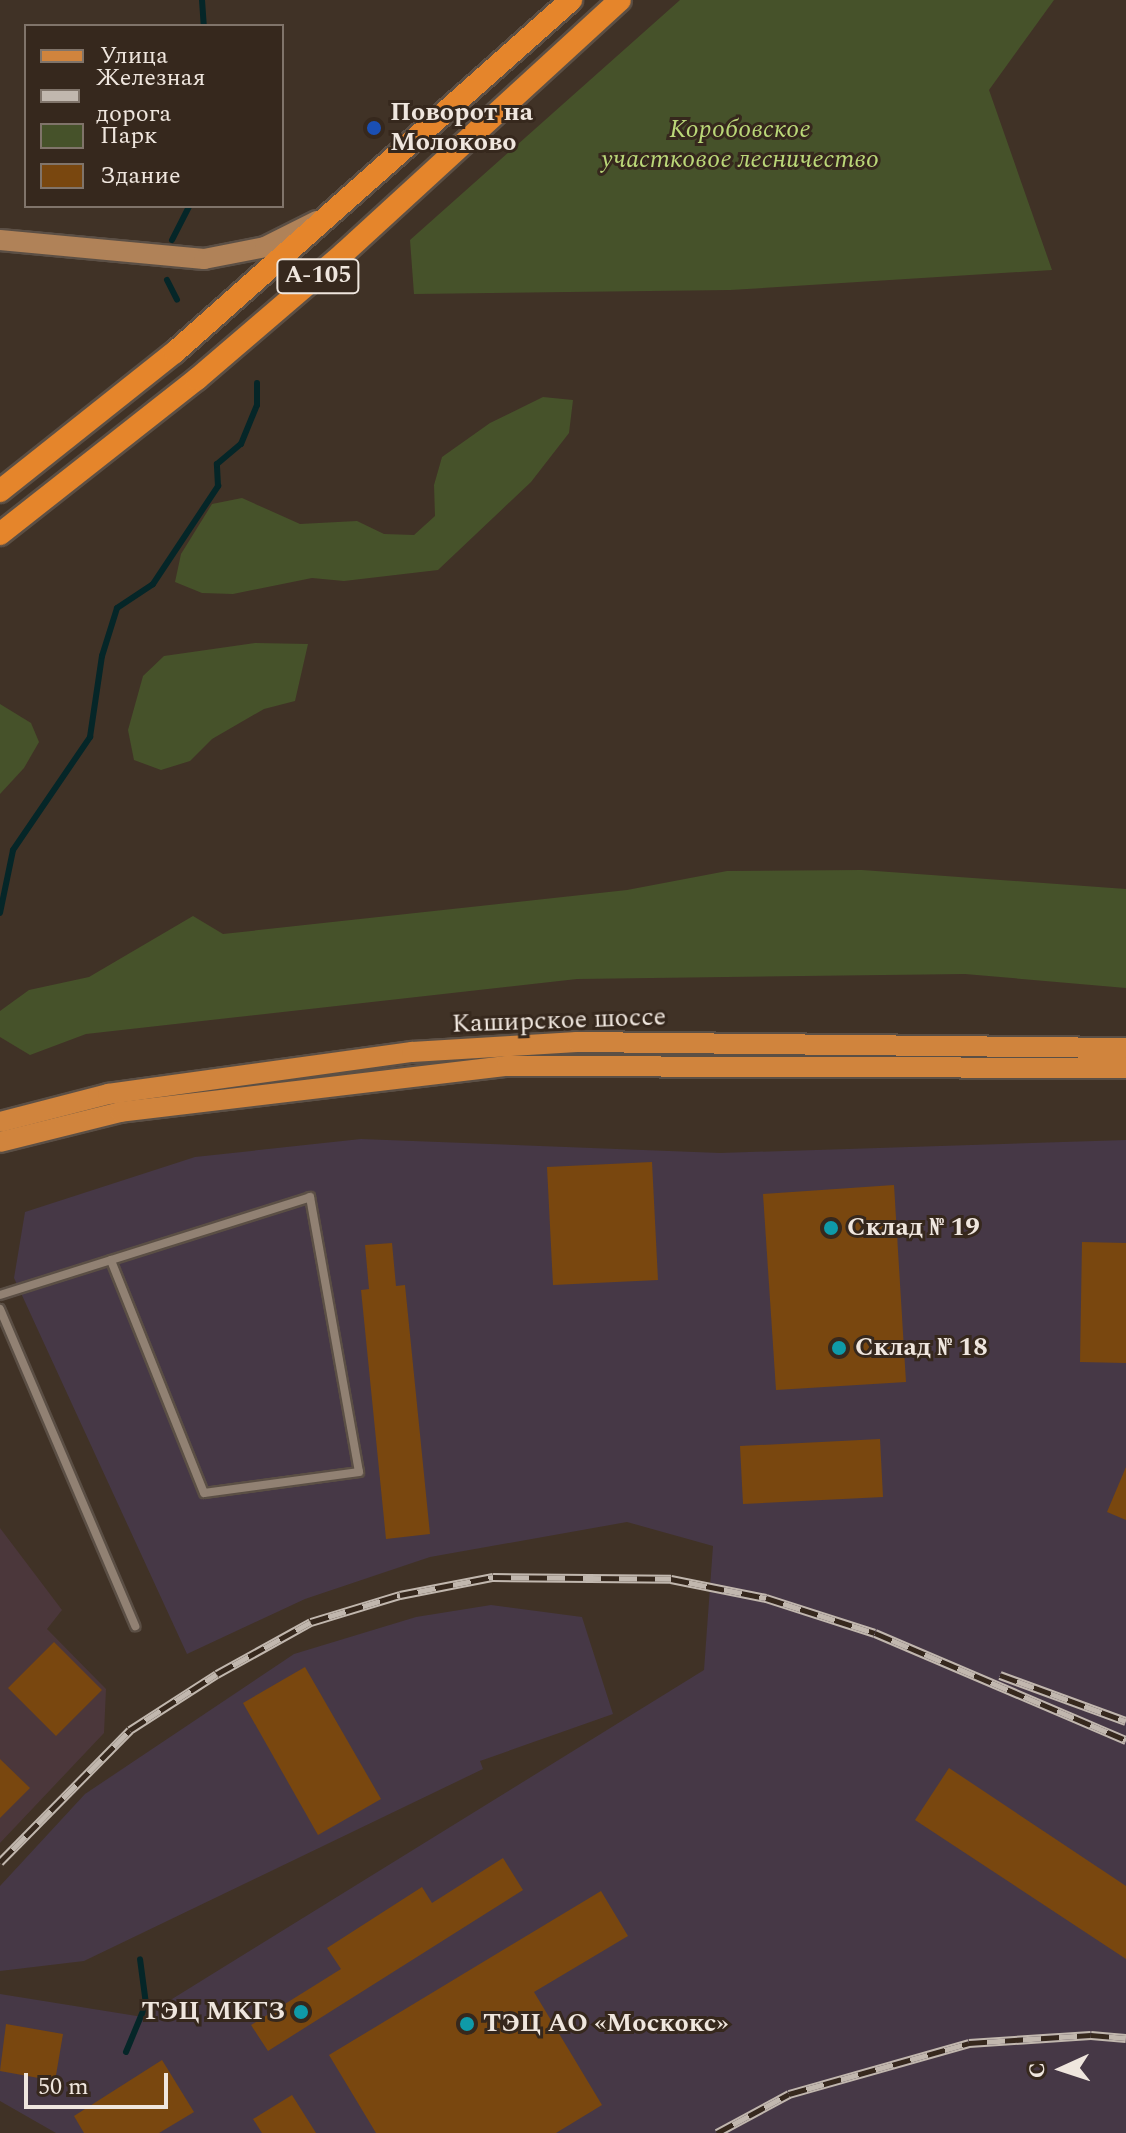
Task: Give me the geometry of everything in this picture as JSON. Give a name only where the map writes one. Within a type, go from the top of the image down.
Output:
[{"type":"highway","name":"А-105","points":[[0,491],[175,352],[341,208],[571,0]]},
{"type":"highway","name":"А-105","points":[[0,534],[197,379],[344,253],[620,0]]},
{"type":"main road","points":[[0,240],[204,259],[265,247],[341,208]]},
{"type":"main road","name":"Каширское шоссе","points":[[0,1122],[108,1094],[237,1072],[427,1051],[577,1042],[1126,1048]]},
{"type":"main road","name":"Каширское шоссе","points":[[0,1142],[120,1112],[507,1066],[1126,1068]]},
{"type":"lane","points":[[0,1295],[310,1197],[359,1472],[204,1493],[111,1260]]},
{"type":"lane","points":[[0,1309],[135,1626]]},
{"type":"shaded area","points":[[361,1139],[720,1153],[1126,1140],[1126,2133],[56,2133],[0,2101],[0,1994],[143,2017],[704,1670],[713,1546],[627,1522],[430,1557],[305,1599],[187,1654],[14,1278],[25,1212],[195,1157]]},
{"type":"shaded area","points":[[0,1528],[62,1610],[47,1629],[106,1689],[104,1733],[0,1843]]},
{"type":"shaded area","points":[[491,1605],[582,1617],[613,1714],[480,1761],[483,1769],[84,1961],[0,1971],[0,1886],[85,1794],[294,1654],[416,1617]]},
{"type":"green space","name":"Коробовское участковое лесничество","points":[[680,0],[1054,0],[989,90],[1052,270],[730,290],[414,294],[410,240]]},
{"type":"green space","points":[[543,397],[573,400],[569,433],[531,482],[438,570],[344,581],[312,578],[233,594],[202,593],[175,582],[181,554],[212,504],[242,498],[300,524],[357,521],[384,534],[414,535],[435,516],[434,485],[442,457],[490,423]]},
{"type":"green space","points":[[255,643],[308,644],[295,701],[264,709],[212,739],[190,761],[161,770],[134,760],[128,730],[143,676],[164,656]]},
{"type":"green space","points":[[0,704],[31,723],[39,742],[24,768],[0,794]]},
{"type":"green space","points":[[862,870],[1126,889],[1126,988],[965,974],[577,979],[86,1034],[30,1055],[0,1037],[0,1011],[29,990],[89,977],[193,916],[223,934],[627,890],[727,871]]},
{"type":"building","points":[[652,1162],[658,1280],[553,1285],[547,1167]]},
{"type":"building","points":[[894,1185],[906,1382],[776,1390],[763,1194]]},
{"type":"building","points":[[1082,1242],[1126,1243],[1126,1363],[1080,1362]]},
{"type":"building","points":[[392,1243],[396,1286],[405,1285],[430,1534],[386,1539],[361,1290],[369,1289],[365,1245]]},
{"type":"building","points":[[880,1439],[883,1497],[743,1504],[740,1446]]},
{"type":"building","points":[[1126,1467],[1126,1520],[1107,1512]]},
{"type":"building","points":[[54,1642],[102,1690],[56,1736],[8,1688]]},
{"type":"building","points":[[305,1667],[381,1799],[318,1835],[243,1703]]},
{"type":"building","points":[[0,1759],[30,1788],[0,1818]]},
{"type":"building","points":[[949,1768],[1126,1886],[1126,1959],[915,1820]]},
{"type":"building","points":[[503,1858],[523,1890],[268,2051],[251,2025],[341,1969],[327,1948],[422,1887],[432,1903]]},
{"type":"building","name":"ТЭЦ АО «Москокс»","points":[[601,1891],[628,1936],[534,1992],[602,2105],[556,2133],[376,2133],[329,2055]]},
{"type":"building","points":[[6,2024],[63,2034],[55,2081],[0,2071]]},
{"type":"building","points":[[162,2060],[194,2112],[159,2133],[84,2133],[74,2116]]},
{"type":"building","points":[[292,2095],[316,2133],[262,2133],[253,2119]]},
{"type":"waterway","points":[[202,0],[204,24]]},
{"type":"waterway","points":[[172,240],[188,208]]},
{"type":"waterway","points":[[167,280],[177,300]]},
{"type":"waterway","points":[[0,913],[13,850],[90,737],[102,656],[117,608],[153,584],[218,486],[217,464],[241,444],[257,405],[257,383]]},
{"type":"waterway","points":[[126,2052],[146,2004],[140,1959]]},
{"type":"railway","points":[[0,1862],[130,1730],[217,1674],[311,1622],[400,1595],[493,1577],[671,1579],[766,1598],[875,1633],[1126,1740]]},
{"type":"railway","points":[[1000,1675],[1126,1721]]},
{"type":"railway","points":[[717,2133],[789,2094],[969,2043],[1091,2035],[1126,2038]]},
{"type":"place","name":"Поворот на Молоково","points":[[374,128]]},
{"type":"place","name":"Склад № 19","points":[[831,1228]]},
{"type":"place","name":"Склад № 18","points":[[839,1348]]},
{"type":"place","name":"ТЭЦ МКГЗ","points":[[301,2012]]},
{"type":"place","name":"ТЭЦ АО «Москокс»","points":[[467,2024]]}]
